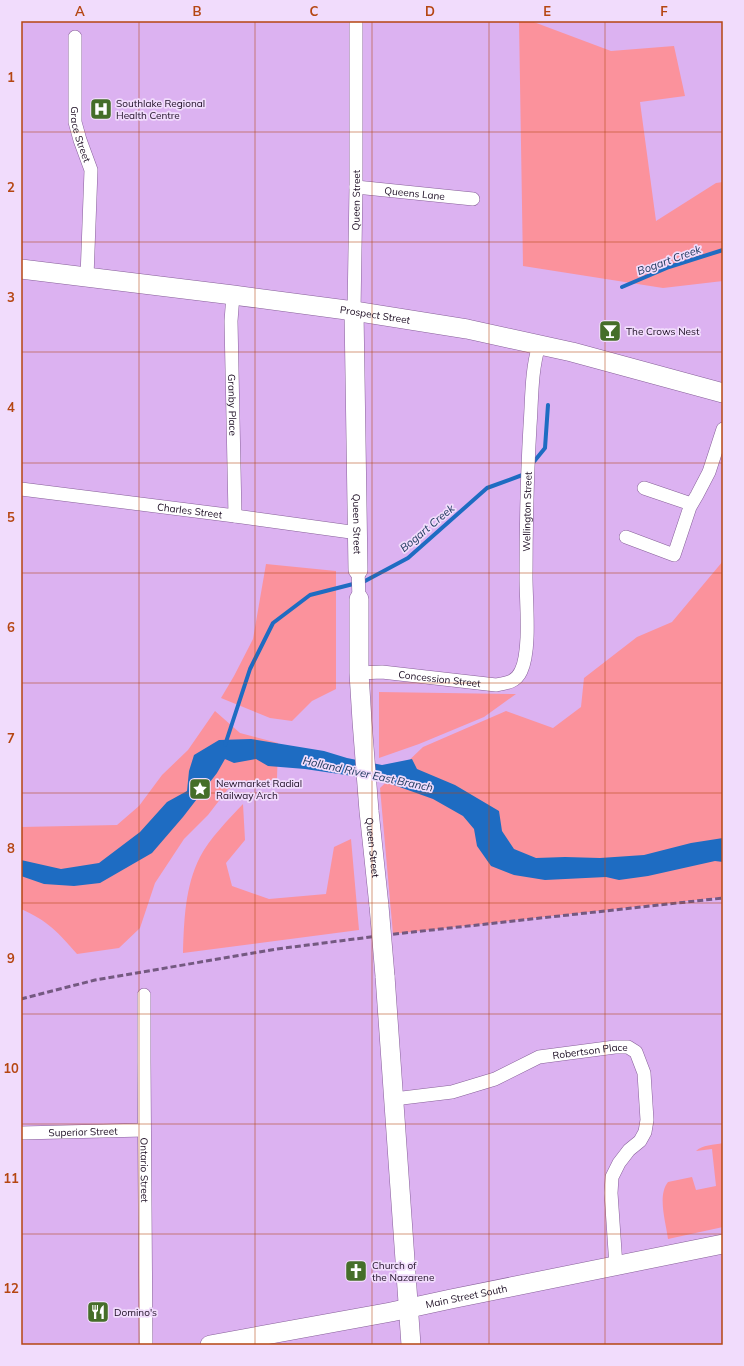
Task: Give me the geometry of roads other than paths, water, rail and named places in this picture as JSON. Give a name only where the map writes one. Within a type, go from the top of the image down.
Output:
[{"type":"main road","name":"Prospect Street","points":[[21,269],[354,311],[468,329],[572,352],[723,393]]},
{"type":"main road","name":"Queen Street","points":[[354,311],[358,570]]},
{"type":"main road","name":"Queen Street","points":[[359,599],[359,673],[364,750],[389,1026],[407,1308]]},
{"type":"main road","name":"Main Street South","points":[[210,1345],[384,1314],[407,1308],[723,1244]]},
{"type":"main road","points":[[407,1308],[411,1345]]},
{"type":"street","name":"Queen Street","points":[[354,311],[356,21]]},
{"type":"street","name":"Grace Street","points":[[75,37],[75,122],[91,170],[87,277]]},
{"type":"street","name":"Queens Lane","points":[[356,187],[473,199]]},
{"type":"street","name":"Granby Place","points":[[233,295],[231,321],[235,516]]},
{"type":"street","name":"Wellington Street","points":[[517,677],[521,672],[526,658],[528,466],[533,372],[540,345]]},
{"type":"street","points":[[626,537],[674,555],[691,504],[709,472],[723,429]]},
{"type":"street","points":[[644,488],[691,504]]},
{"type":"street","name":"Charles Street","points":[[21,489],[358,533]]},
{"type":"street","name":"Queen Street","points":[[358,570],[359,599]]},
{"type":"street","name":"Concession Street","points":[[359,673],[382,672],[496,685],[509,683],[514,681],[517,677]]},
{"type":"street","name":"Ontario Street","points":[[144,995],[146,1345]]},
{"type":"street","name":"Robertson Place","points":[[394,1099],[452,1092],[495,1079],[539,1057],[615,1047],[628,1047],[636,1052],[644,1072],[647,1120],[645,1132],[640,1141],[629,1150],[619,1162],[612,1177],[611,1198],[616,1266]]},
{"type":"street","name":"Superior Street","points":[[21,1133],[144,1130]]},
{"type":"water","name":"Holland River East Branch","points":[[251,739],[324,751],[347,758],[382,765],[412,759],[417,769],[455,785],[499,811],[502,831],[514,849],[536,858],[600,858],[644,855],[691,843],[723,838],[723,862],[715,861],[648,876],[619,880],[606,877],[545,880],[514,875],[491,866],[477,846],[474,829],[463,816],[433,799],[380,780],[305,769],[268,766],[256,759],[234,763],[225,759],[217,773],[183,817],[152,853],[100,883],[74,886],[44,884],[21,876],[21,860],[61,869],[99,863],[140,832],[167,802],[187,791],[189,771],[194,755],[219,740]]},
{"type":"waterway","name":"Bogart Creek","points":[[622,287],[669,267],[723,250]]},
{"type":"waterway","name":"Bogart Creek","points":[[532,464],[545,448],[548,405]]},
{"type":"waterway","name":"Bogart Creek","points":[[225,745],[250,669],[273,623],[310,595],[365,581],[408,558],[487,488],[525,474]]},
{"type":"railway","points":[[21,999],[95,980],[277,949],[386,935],[723,898]]},
{"type":"place","name":"Southlake Regional Health Centre","points":[[101,109]]},
{"type":"place","name":"The Crows Nest","points":[[610,331]]},
{"type":"place","name":"Newmarket Radial Railway Arch","points":[[200,789]]},
{"type":"place","name":"Church of the Nazarene","points":[[356,1271]]},
{"type":"place","name":"Domino's","points":[[98,1312]]}]
